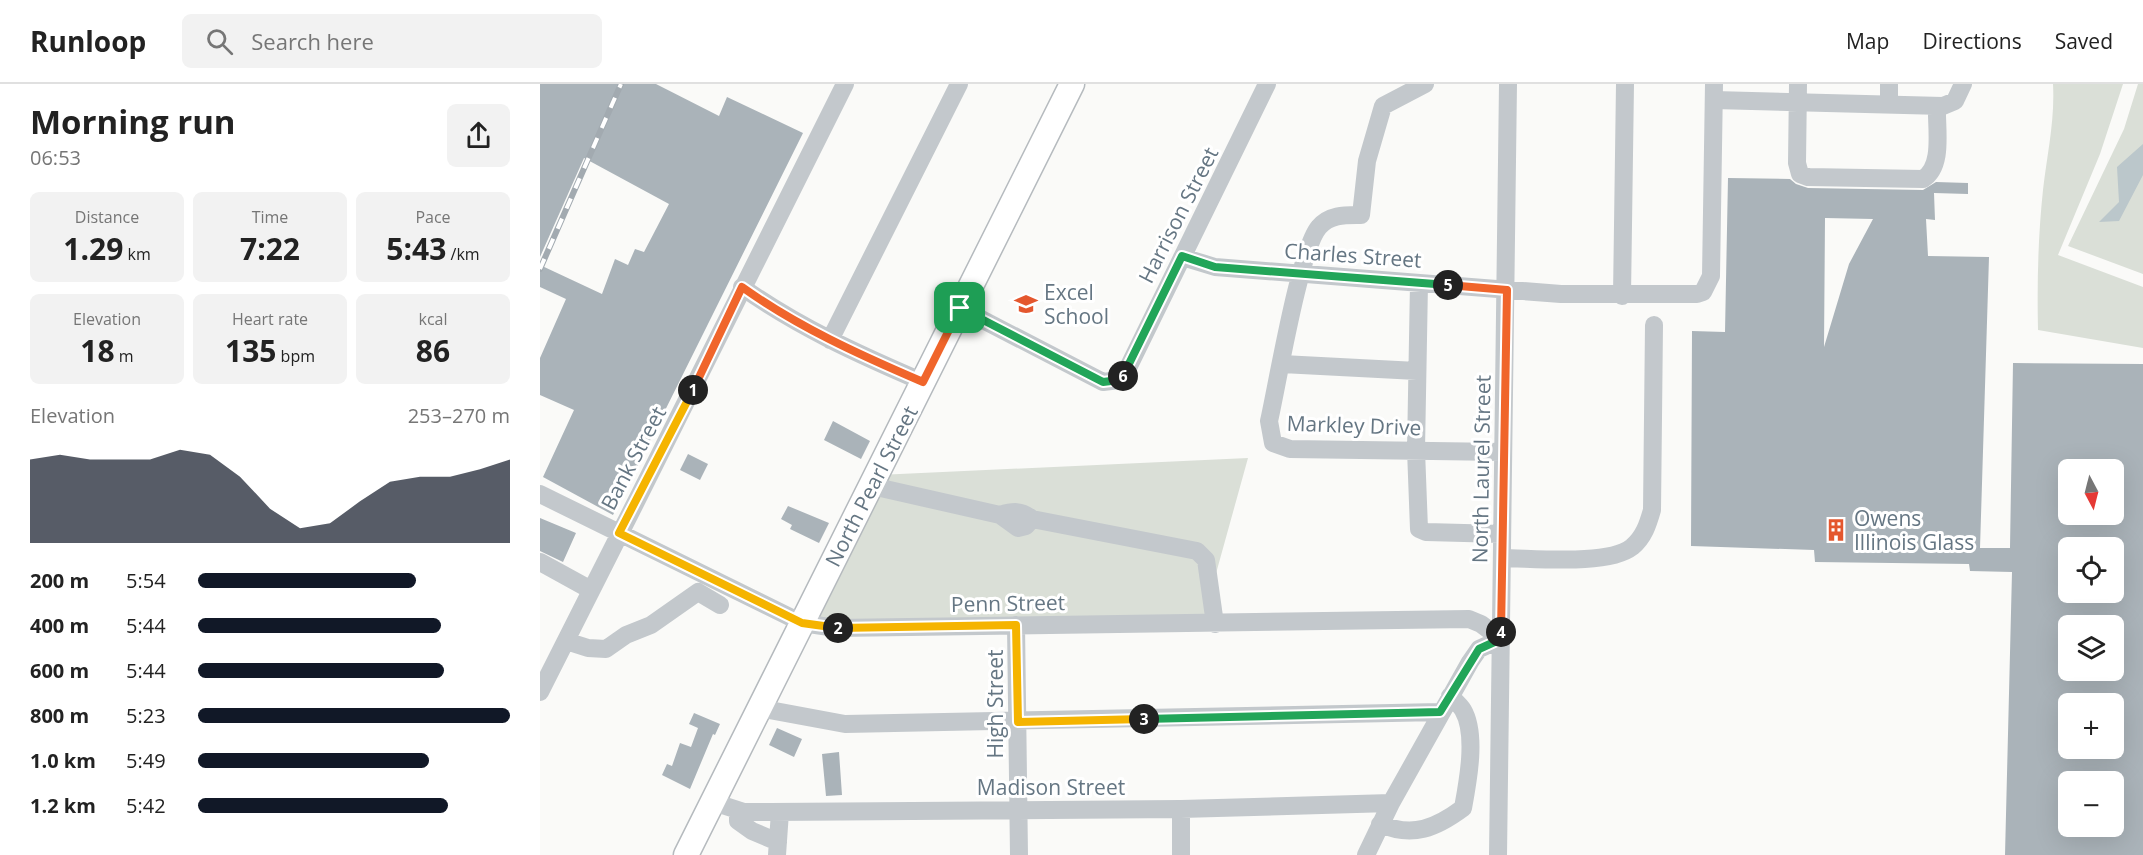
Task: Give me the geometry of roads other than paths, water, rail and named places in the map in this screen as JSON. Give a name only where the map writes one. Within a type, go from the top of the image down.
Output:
[{"type":"main road","name":"North Pearl Street","points":[[686,855],[1072,84]]},
{"type":"street","name":"Bank Street","points":[[540,692],[676,425],[742,287],[845,84]]},
{"type":"street","points":[[830,340],[959,84]]},
{"type":"street","name":"Harrison Street","points":[[960,308],[1103,382],[1119,380],[1268,84]]},
{"type":"street","name":"Markley Drive","points":[[1425,84],[1389,100],[1383,106],[1367,161],[1361,215],[1333,217],[1320,225],[1313,236],[1302,273],[1269,421],[1273,443],[1290,448],[1503,452]]},
{"type":"street","name":"North Laurel Street","points":[[1498,855],[1508,84]]},
{"type":"street","points":[[1622,296],[1625,84]]},
{"type":"street","points":[[1889,84],[1889,105]]},
{"type":"street","points":[[1714,92],[1798,93],[1889,105],[1937,106],[1955,101],[1963,84]]},
{"type":"street","name":"Charles Street","points":[[1182,256],[1215,267],[1507,290],[1622,296],[1700,293],[1711,276],[1714,92]]},
{"type":"street","points":[[1798,93],[1797,163],[1800,174],[1808,177],[1923,179],[1932,173],[1936,164],[1937,106]]},
{"type":"street","points":[[1419,283],[1416,450],[1419,529],[1426,532],[1502,534]]},
{"type":"street","points":[[742,287],[830,340],[923,382]]},
{"type":"street","points":[[1502,558],[1612,555],[1632,548],[1646,530],[1652,510],[1654,325]]},
{"type":"street","points":[[1282,364],[1417,371]]},
{"type":"street","points":[[872,486],[1000,515],[1018,528],[1026,526],[1032,519],[1197,551],[1206,560],[1209,572],[1215,624]]},
{"type":"street","name":"Penn Street","points":[[540,494],[802,623],[836,628],[1469,619],[1481,624],[1501,639]]},
{"type":"street","points":[[540,562],[591,590]]},
{"type":"street","points":[[566,640],[588,648],[606,649],[626,635],[651,625],[698,592],[720,605]]},
{"type":"street","name":"High Street","points":[[1016,625],[1019,855]]},
{"type":"street","points":[[1366,855],[1380,824],[1440,712],[1479,649],[1501,639]]},
{"type":"street","points":[[1380,824],[1398,832],[1419,829],[1441,824],[1462,808],[1470,770],[1468,733],[1463,710],[1450,696]]},
{"type":"street","points":[[759,708],[845,724],[1440,712]]},
{"type":"street","name":"Madison Street","points":[[713,802],[738,810],[780,812],[1181,809],[1391,803]]},
{"type":"street","points":[[1181,809],[1181,855]]},
{"type":"street","points":[[738,810],[738,821],[778,848],[780,812]]},
{"type":"railway","points":[[540,269],[621,84]]},
{"type":"place","name":"Excel School","points":[[1026,304]]},
{"type":"place","name":"Owens Illinois Glass","points":[[1836,530]]}]
